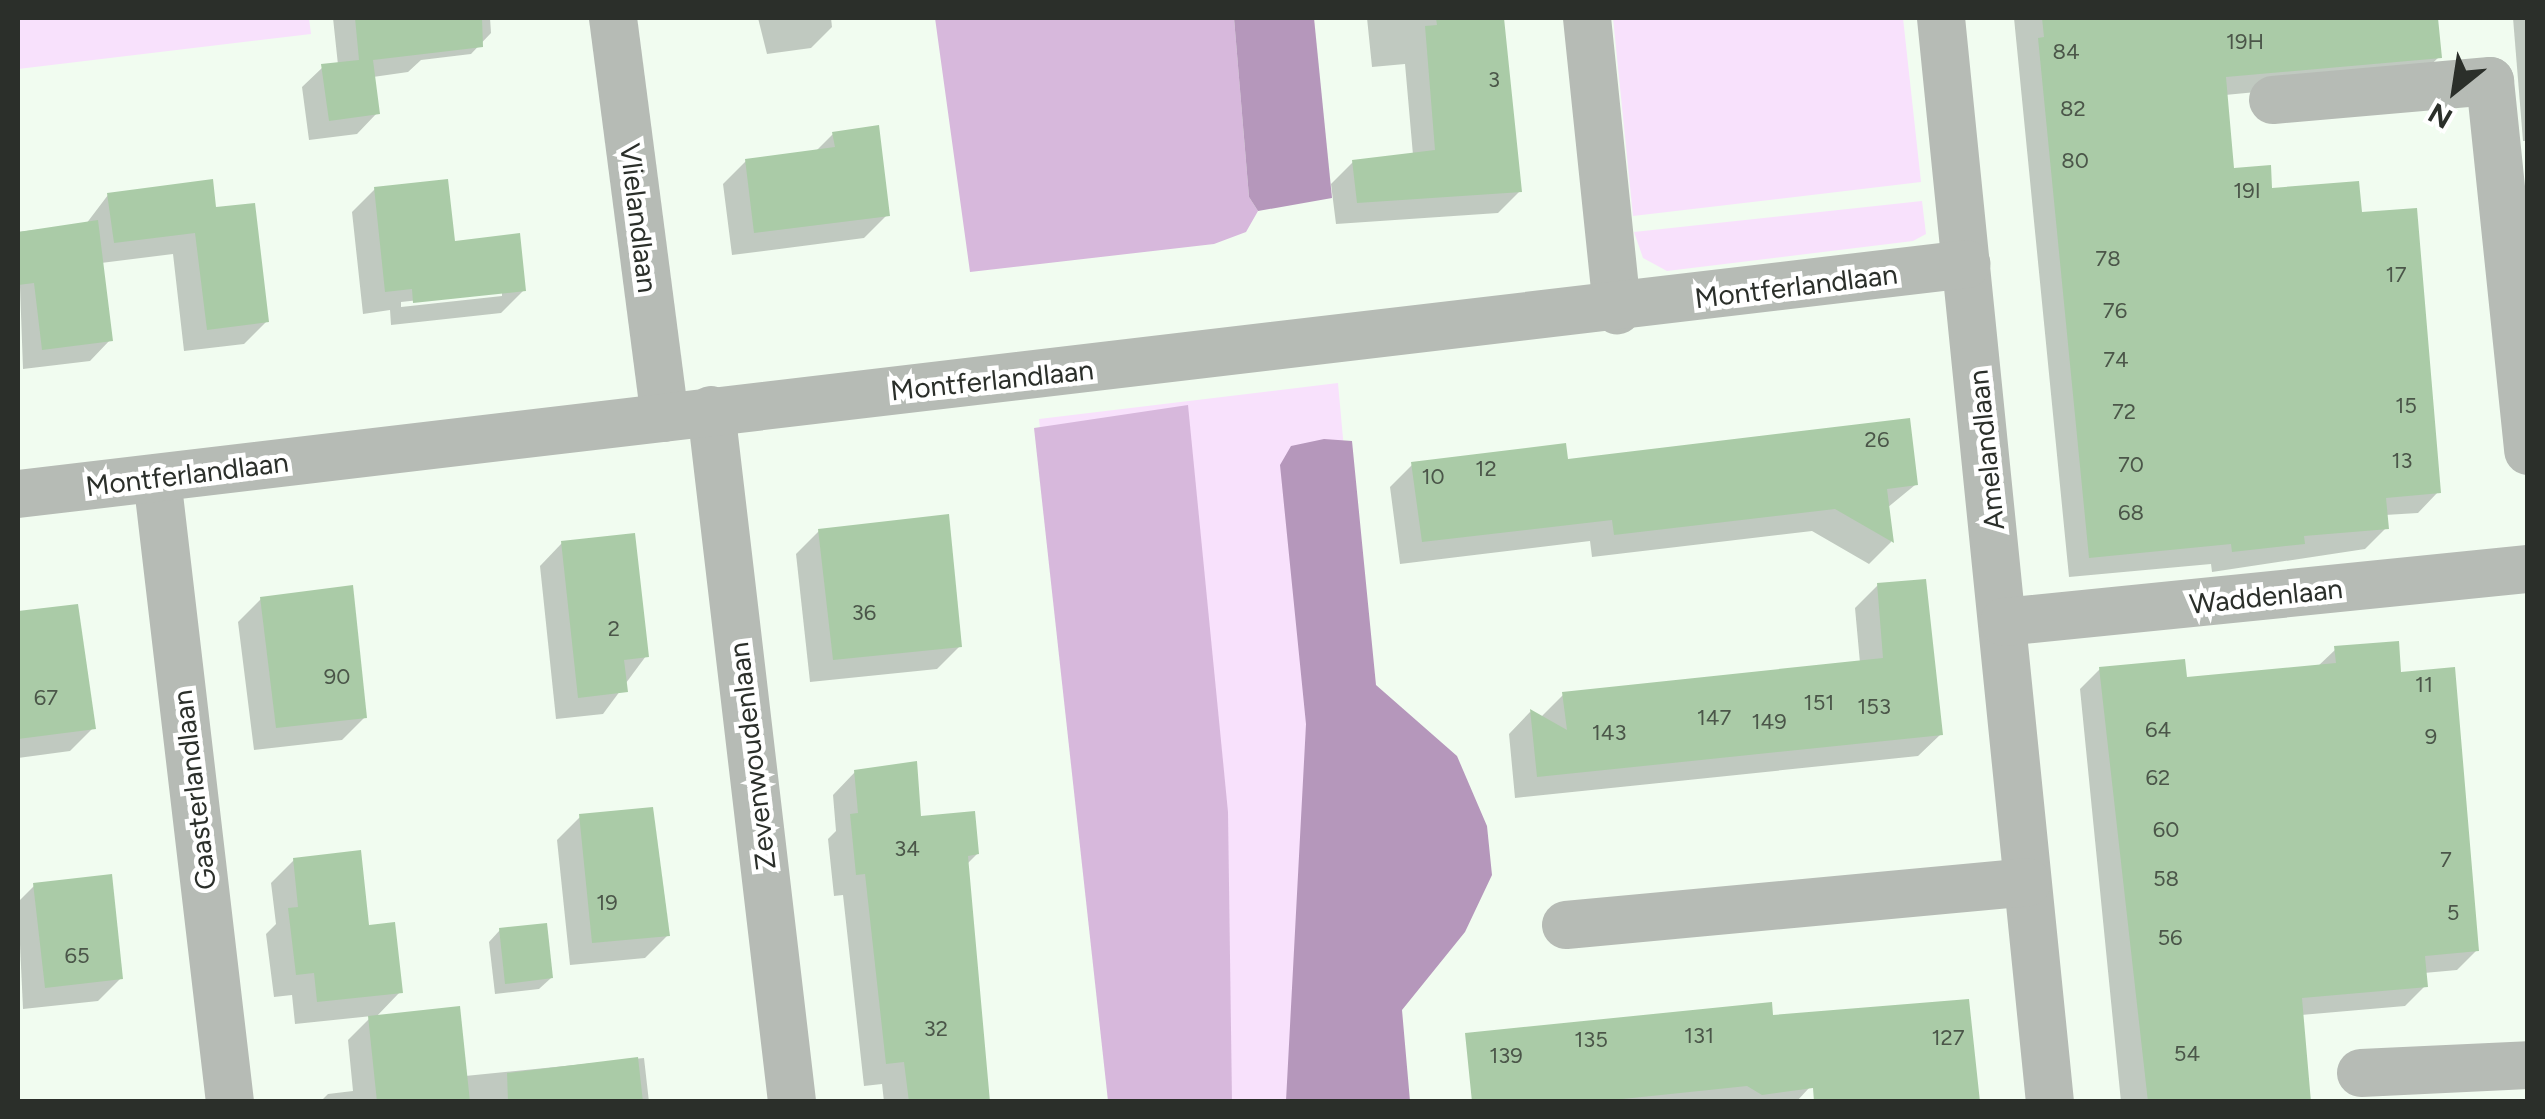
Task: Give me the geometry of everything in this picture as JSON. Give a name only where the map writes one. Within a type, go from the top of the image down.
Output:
[{"type":"street","name":"Vlielandlaan","points":[[613,18],[665,418]]},
{"type":"street","points":[[1587,18],[1617,310]]},
{"type":"street","name":"Amelandlaan","points":[[1941,18],[2050,1102]]},
{"type":"street","points":[[2273,100],[2490,81],[2518,262],[2528,451]]},
{"type":"street","name":"Montferlandlaan","points":[[18,494],[711,410],[1617,310],[1966,264]]},
{"type":"street","name":"Zevenwoudenlaan","points":[[711,410],[792,1102]]},
{"type":"street","name":"Gaasterlandlaan","points":[[157,478],[230,1102]]},
{"type":"street","name":"Waddenlaan","points":[[2004,622],[2528,569]]},
{"type":"street","points":[[1566,925],[2027,882]]},
{"type":"street","points":[[2361,1073],[2528,1064]]},
{"type":"shaded area","points":[[18,18],[309,18],[311,34],[18,69]]},
{"type":"shaded area","points":[[935,18],[1234,18],[1249,197],[1258,211],[1246,232],[1214,244],[970,272]]},
{"type":"shaded area","points":[[1234,18],[1314,18],[1332,198],[1258,211],[1249,197]]},
{"type":"shaded area","points":[[1613,18],[1903,18],[1921,182],[1633,216]]},
{"type":"shaded area","points":[[1922,201],[1926,234],[1913,241],[1667,271],[1643,258],[1634,232]]},
{"type":"shaded area","points":[[1338,383],[1403,1101],[1111,1101],[1039,419]]},
{"type":"shaded area","points":[[1188,405],[1228,812],[1232,1101],[1108,1101],[1034,428]]},
{"type":"shaded area","points":[[1324,439],[1352,441],[1376,685],[1457,756],[1487,826],[1492,875],[1465,932],[1402,1010],[1410,1101],[1286,1101],[1306,724],[1280,465],[1291,446]]},
{"type":"building","points":[[355,18],[482,18],[483,47],[373,60],[380,114],[329,121],[321,64],[359,60]]},
{"type":"building","points":[[1436,18],[1504,18],[1522,192],[1357,203],[1352,160],[1435,150],[1425,26],[1437,25]]},
{"type":"building","points":[[2042,18],[2438,18],[2442,58],[2226,77],[2234,168],[2271,165],[2272,188],[2359,181],[2362,212],[2417,208],[2441,493],[2386,498],[2389,529],[2304,536],[2305,544],[2232,552],[2231,544],[2089,558],[2038,38],[2044,37]]},
{"type":"building","points":[[879,125],[890,216],[754,233],[745,159],[835,147],[832,132]]},
{"type":"building","points":[[213,179],[216,207],[255,203],[269,322],[207,330],[195,233],[114,243],[107,193]]},
{"type":"building","points":[[448,179],[455,241],[520,233],[526,291],[413,303],[412,289],[385,292],[374,187]]},
{"type":"building","points":[[98,220],[113,341],[42,350],[34,283],[18,285],[18,232]]},
{"type":"building","points":[[1910,418],[1918,485],[1887,489],[1894,543],[1835,509],[1614,535],[1612,520],[1422,542],[1411,462],[1566,443],[1568,459]]},
{"type":"building","points":[[949,514],[962,647],[833,660],[818,529]]},
{"type":"building","points":[[635,533],[649,657],[624,660],[628,692],[578,698],[561,541]]},
{"type":"building","points":[[1926,579],[1943,735],[1537,777],[1530,709],[1567,730],[1562,692],[1883,658],[1877,583]]},
{"type":"building","points":[[353,585],[367,718],[276,728],[260,597]]},
{"type":"building","points":[[78,604],[96,729],[18,739],[18,611]]},
{"type":"building","points":[[2399,641],[2401,672],[2455,667],[2479,951],[2425,956],[2428,987],[2302,998],[2311,1102],[2148,1102],[2099,667],[2185,659],[2187,677],[2336,663],[2334,646]]},
{"type":"building","points":[[917,761],[921,816],[975,811],[979,854],[968,856],[990,1102],[909,1102],[904,1062],[886,1064],[865,874],[856,875],[850,814],[858,813],[854,770]]},
{"type":"building","points":[[653,807],[670,936],[592,943],[579,814]]},
{"type":"building","points":[[361,850],[369,925],[395,922],[403,993],[317,1002],[314,973],[296,975],[288,908],[298,907],[293,858]]},
{"type":"building","points":[[112,874],[123,979],[45,988],[33,883]]},
{"type":"building","points":[[547,923],[553,978],[505,984],[499,928]]},
{"type":"building","points":[[1969,999],[1980,1102],[1814,1102],[1813,1088],[1762,1095],[1747,1086],[1594,1102],[1472,1102],[1465,1033],[1772,1002],[1773,1015]]},
{"type":"building","points":[[460,1006],[470,1102],[377,1102],[368,1016]]},
{"type":"building","points":[[638,1057],[643,1102],[508,1102],[507,1073]]}]
